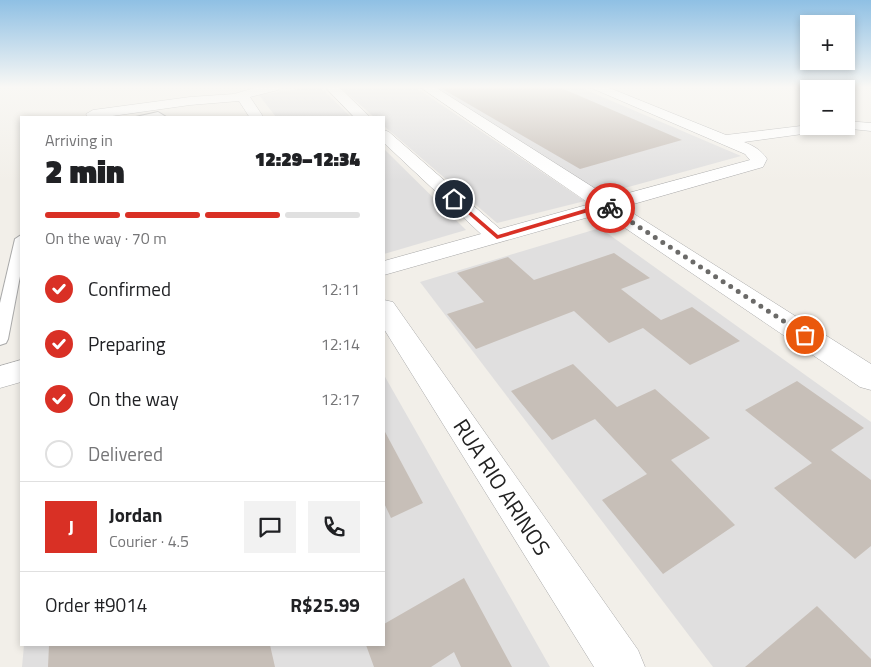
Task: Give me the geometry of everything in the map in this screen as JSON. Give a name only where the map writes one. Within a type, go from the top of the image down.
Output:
[{"type":"street","points":[[473,118],[871,379]]},
{"type":"street","points":[[385,268],[758,163],[759,159],[751,151],[671,118]]},
{"type":"street","points":[[855,126],[871,127]]},
{"type":"street","points":[[725,140],[800,130]]},
{"type":"street","points":[[385,136],[497,237]]},
{"type":"street","name":"RUA RIO ARINOS","points":[[385,310],[621,667]]},
{"type":"street","points":[[0,377],[20,371]]},
{"type":"lane","points":[[0,339],[20,244]]},
{"type":"shaded area","points":[[385,118],[461,118],[585,201],[497,223],[385,127]]},
{"type":"shaded area","points":[[482,118],[652,118],[741,156],[603,194]]},
{"type":"shaded area","points":[[385,150],[466,230],[385,254]]},
{"type":"shaded area","points":[[600,228],[871,422],[871,667],[713,667],[420,282]]},
{"type":"shaded area","points":[[385,377],[550,667],[22,667],[24,646],[385,646]]},
{"type":"building","points":[[493,118],[631,118],[682,140],[580,169]]},
{"type":"building","points":[[614,253],[650,278],[621,289],[661,320],[692,307],[740,341],[690,365],[643,328],[609,343],[574,311],[476,349],[447,314],[484,302],[457,273],[508,257],[534,280]]},
{"type":"building","points":[[573,364],[617,407],[655,389],[710,438],[671,460],[735,525],[663,574],[602,500],[647,474],[595,419],[552,440],[511,391]]},
{"type":"building","points":[[797,381],[864,428],[831,450],[871,480],[871,546],[855,559],[774,488],[812,463],[745,410]]},
{"type":"building","points":[[385,432],[423,503],[391,518],[385,505]]},
{"type":"building","points":[[464,578],[512,667],[461,667],[454,652],[431,667],[374,667],[366,646],[385,646],[385,623]]},
{"type":"building","points":[[817,606],[871,659],[871,667],[745,667]]},
{"type":"building","points":[[49,646],[270,646],[275,667],[48,667]]},
{"type":"way so far","points":[[610,208],[805,335]]},
{"type":"route","points":[[454,199],[497,237],[605,205],[610,208]]}]
